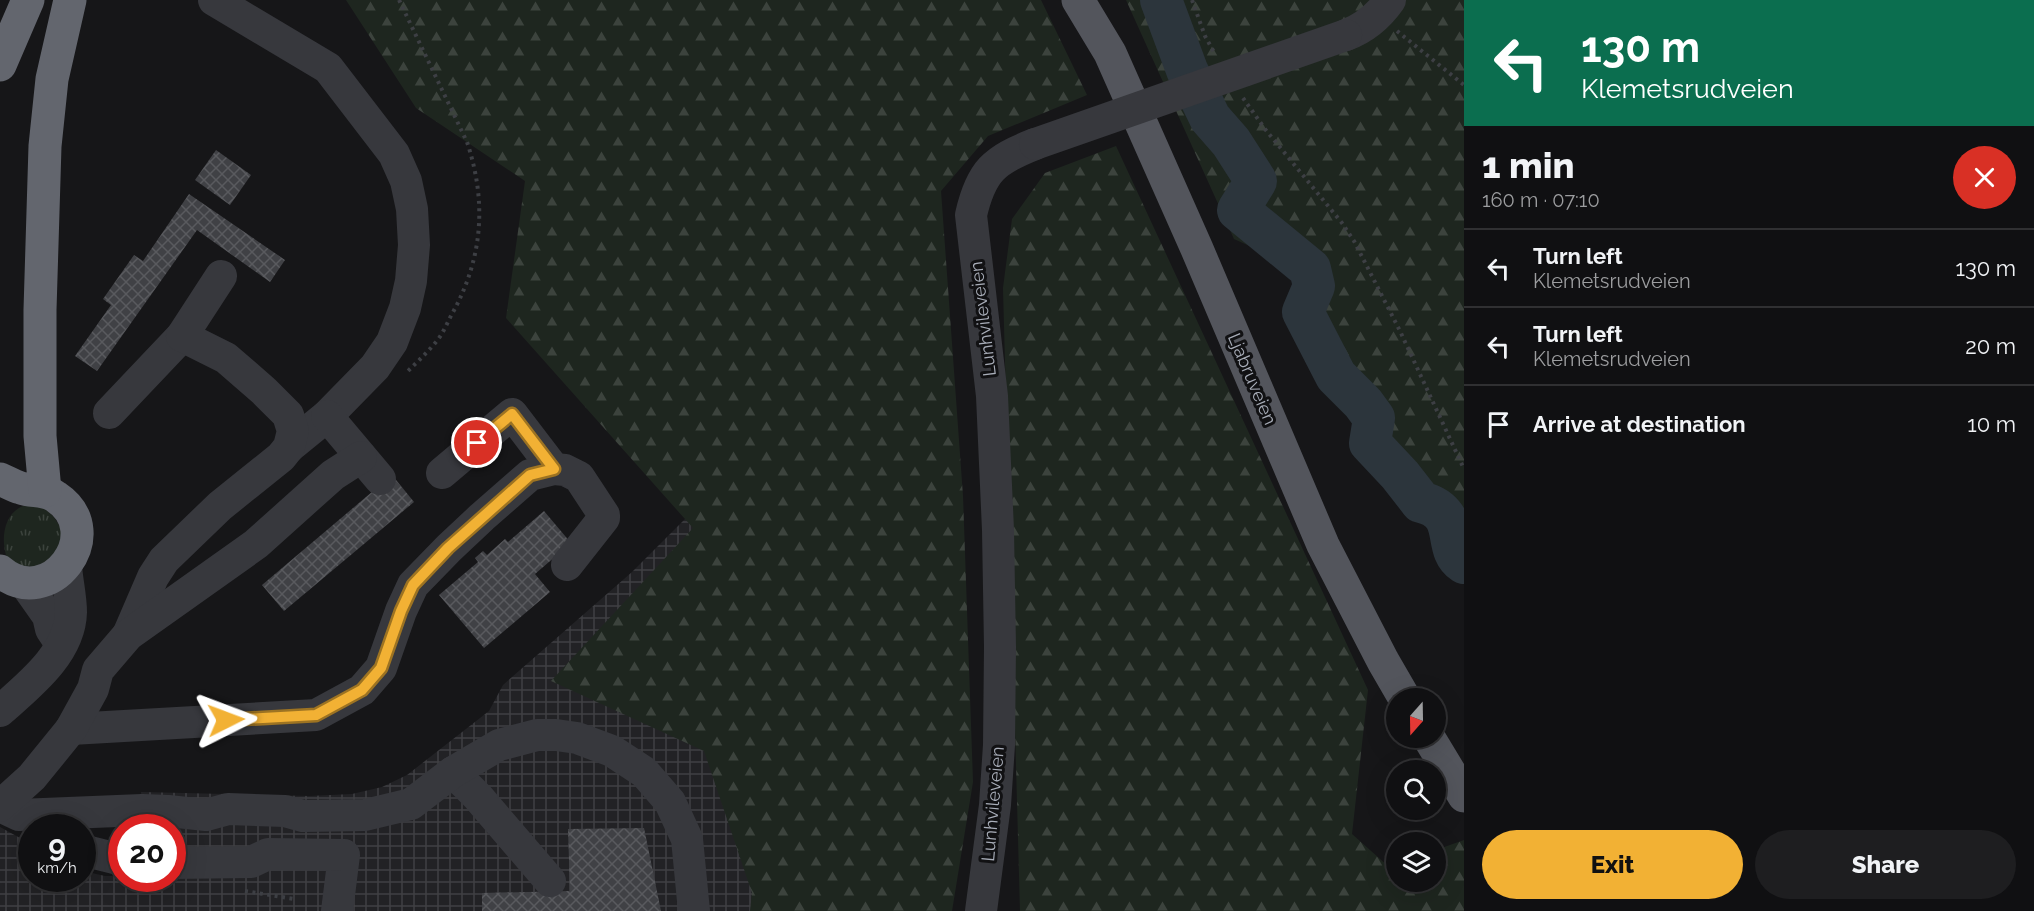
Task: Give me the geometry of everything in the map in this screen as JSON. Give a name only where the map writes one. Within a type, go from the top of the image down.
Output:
[{"type":"highway","points":[[0,65],[28,0]]},
{"type":"highway","points":[[12,577],[39,582],[54,576],[66,566],[75,549],[77,530],[73,517],[57,497],[17,490],[40,436],[40,310],[45,147],[52,79],[70,0]]},
{"type":"main road","name":"Ljabruveien","points":[[1078,0],[1110,53],[1197,249],[1323,545],[1399,688]]},
{"type":"main road","name":"Ljabruveien","points":[[1103,0],[1110,53]]},
{"type":"main road","points":[[1435,748],[1464,796]]},
{"type":"street","points":[[128,635],[153,577],[164,560],[220,506],[327,416],[375,367],[392,342],[405,308],[411,281],[414,244],[412,209],[406,181],[394,154],[328,68],[214,0]]},
{"type":"street","name":"Lunhvileveien","points":[[981,911],[992,836],[999,745],[1000,636],[992,396],[971,215],[978,189],[992,167],[1006,156],[1346,35],[1364,27],[1384,8]]},
{"type":"street","points":[[110,413],[182,336],[222,276]]},
{"type":"street","points":[[182,336],[225,358],[288,415],[293,431],[289,447]]},
{"type":"street","points":[[442,473],[512,414],[554,469]]},
{"type":"street","points":[[327,416],[371,468],[333,475],[256,544],[128,635],[98,670],[93,689],[71,729],[32,777],[14,814],[142,810],[206,815],[228,809],[285,811],[303,816],[365,815],[411,804],[453,772],[500,745],[537,735],[556,735],[577,738],[612,751],[644,772],[670,802],[687,839],[694,911]]},
{"type":"street","points":[[71,729],[316,715],[353,695],[362,690],[381,668],[401,611],[413,585],[448,548],[530,475],[554,469],[565,470],[579,477],[604,515],[567,565]]},
{"type":"street","points":[[0,711],[55,658],[68,629],[71,613],[66,566]]},
{"type":"street","points":[[12,577],[48,616],[51,628],[61,644]]},
{"type":"street","points":[[453,772],[478,797],[550,881]]},
{"type":"street","points":[[337,911],[344,855],[360,840],[380,812]]},
{"type":"street","points":[[186,847],[255,846],[267,854]]},
{"type":"street","points":[[186,863],[251,862],[267,854],[344,855]]},
{"type":"path","points":[[1192,0],[1205,36],[1219,62]]},
{"type":"path","points":[[1384,8],[1464,86]]},
{"type":"path","points":[[1239,91],[1265,129],[1326,203],[1354,242],[1409,351],[1464,469]]},
{"type":"shaded area","points":[[724,510],[770,911],[0,911],[0,827],[18,837],[18,892],[96,892],[96,874],[108,876],[108,892],[186,892],[186,814],[143,814],[141,792],[309,796],[352,794],[382,787],[407,775],[489,711],[503,685],[632,572],[690,514]]},
{"type":"green space","points":[[346,0],[1041,0],[1087,95],[988,136],[941,191],[963,496],[973,782],[952,911],[750,911],[752,893],[704,751],[551,681],[693,528],[506,318],[525,181],[416,108]]},
{"type":"green space","points":[[1126,0],[1464,0],[1464,579],[1281,260],[1234,239]]},
{"type":"green space","points":[[1116,146],[1368,690],[1352,834],[1386,864],[1386,892],[1446,892],[1446,846],[1464,840],[1464,911],[1020,911],[1003,288],[1012,219],[1045,173]]},
{"type":"green space","points":[[26,505],[45,509],[56,520],[63,532],[55,558],[29,569],[7,558],[4,543],[8,519],[19,508]]},
{"type":"building","points":[[216,150],[251,175],[230,205],[195,180]]},
{"type":"building","points":[[189,194],[285,260],[270,282],[197,230],[97,371],[75,356],[111,305],[103,299],[134,255],[143,261]]},
{"type":"building","points":[[392,475],[414,502],[284,611],[262,585]]},
{"type":"building","points":[[544,511],[571,543],[535,574],[550,592],[484,648],[439,595],[478,562],[475,558],[483,551],[487,555],[505,539],[508,542]]},
{"type":"building","points":[[644,828],[661,911],[482,911],[482,893],[570,891],[568,829]]},
{"type":"waterway","points":[[1161,0],[1187,70],[1210,118],[1231,142],[1256,181],[1238,210],[1310,269],[1314,286],[1303,312],[1336,376],[1363,403],[1374,418],[1370,443],[1421,502],[1434,507],[1443,514],[1457,557],[1464,563]]},
{"type":"route","points":[[226,720],[316,715],[362,690],[381,668],[401,611],[413,585],[448,548],[530,475],[554,469],[512,414],[477,443]]}]
